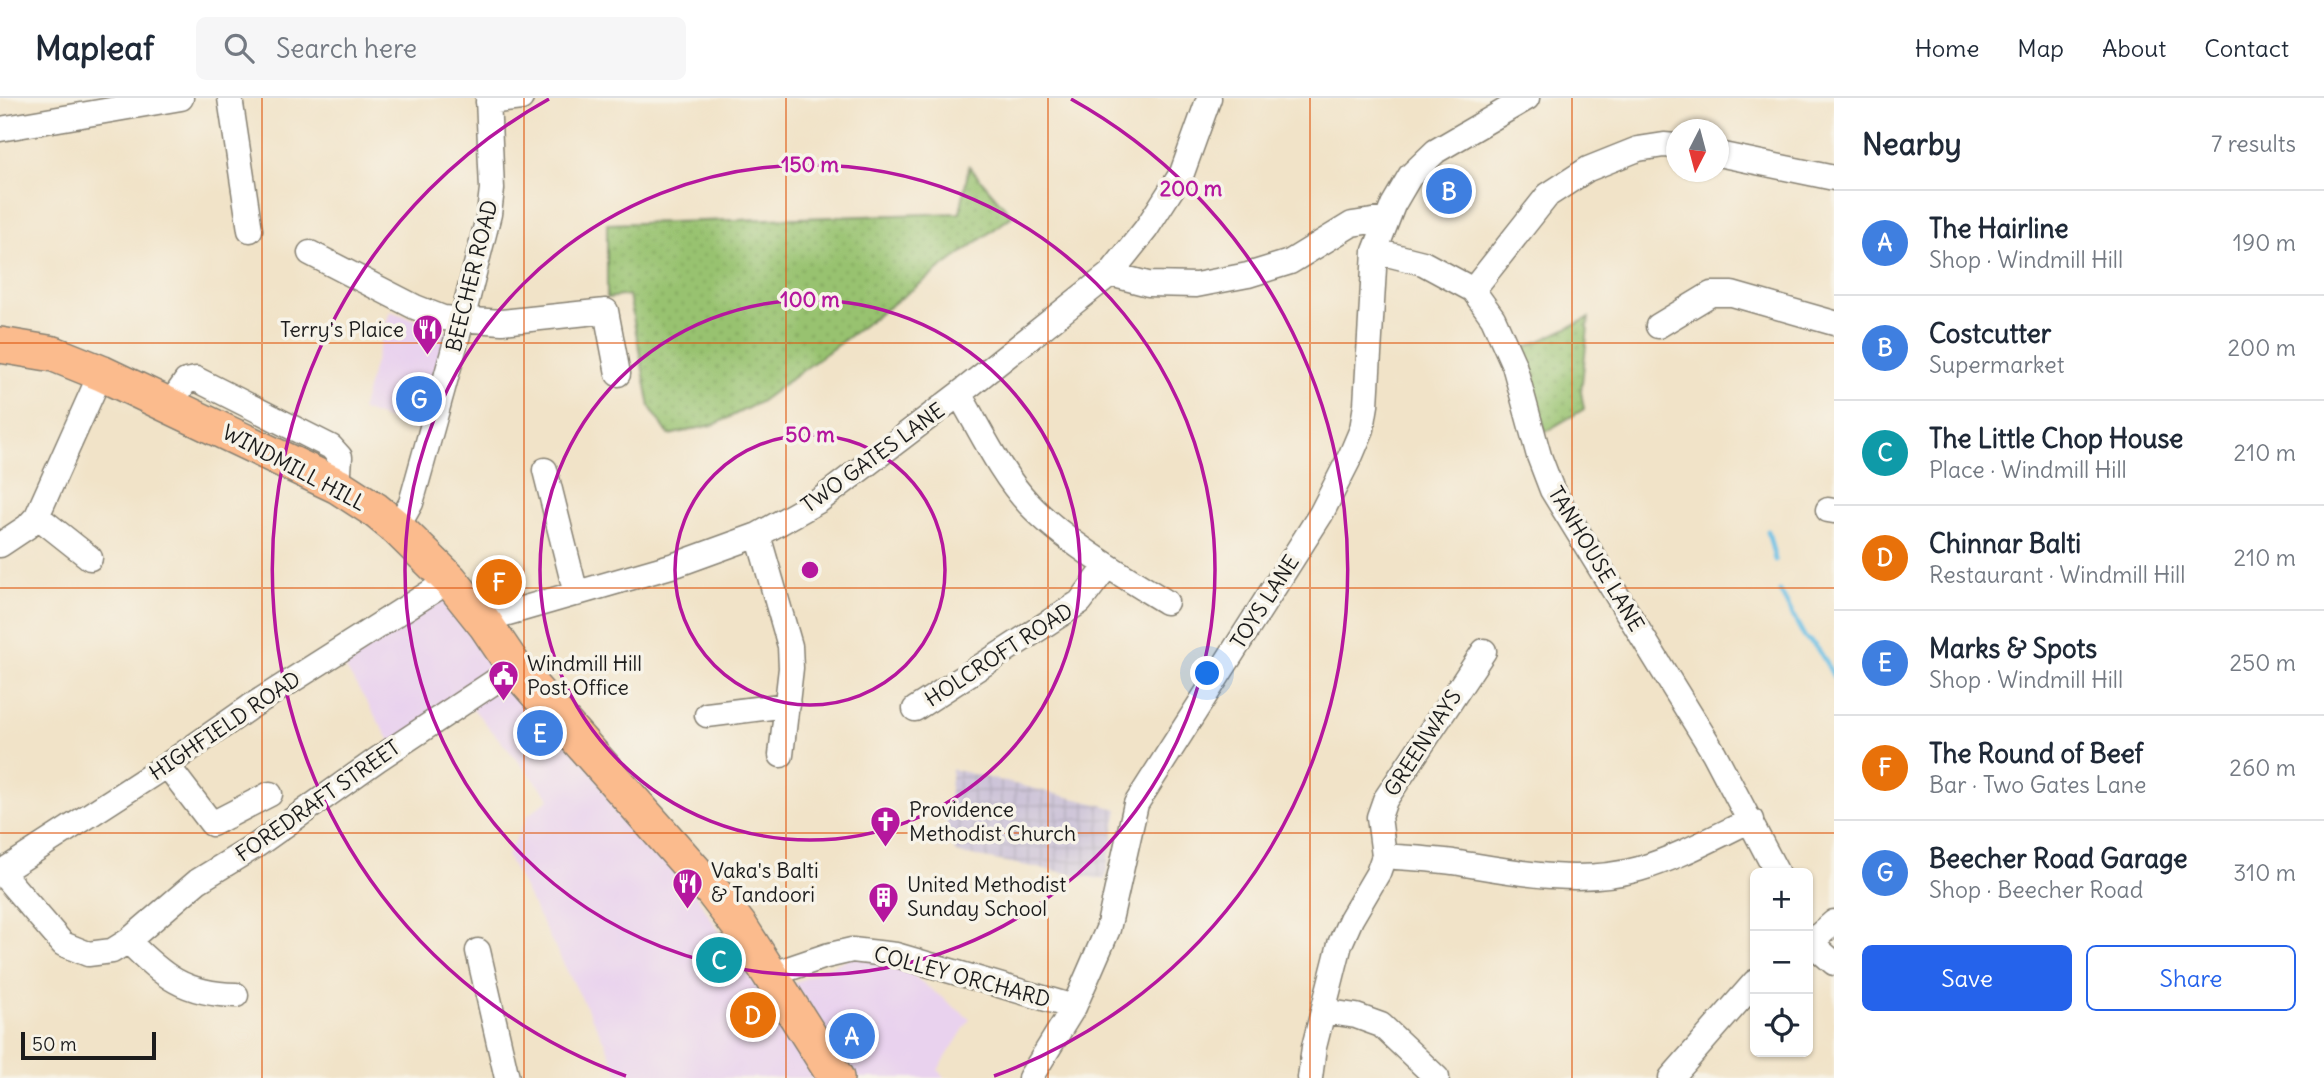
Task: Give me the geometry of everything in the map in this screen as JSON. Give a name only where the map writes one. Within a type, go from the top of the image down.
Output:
[{"type":"highway","name":"WINDMILL HILL","points":[[0,345],[54,354],[170,404],[338,486],[397,528],[450,580],[486,625],[515,668],[714,893],[835,1078]]},
{"type":"street","points":[[0,129],[181,98]]},
{"type":"street","points":[[230,98],[250,230]]},
{"type":"street","points":[[488,100],[521,98]]},
{"type":"street","name":"TWO GATES LANE","points":[[486,625],[501,615],[678,564],[758,535],[820,500],[1110,274],[1146,229],[1182,173],[1209,98]]},
{"type":"street","name":"TOYS LANE","points":[[1030,1078],[1074,1007],[1108,929],[1136,804],[1321,514],[1352,455],[1362,429],[1369,370],[1375,251],[1386,219],[1410,176],[1436,151],[1527,98]]},
{"type":"street","name":"BEECHER ROAD","points":[[397,528],[411,503],[489,214],[492,189],[488,100]]},
{"type":"street","points":[[1473,290],[1548,195],[1588,169],[1638,149],[1666,145]]},
{"type":"street","points":[[1729,156],[1834,178]]},
{"type":"street","points":[[1110,274],[1147,284],[1196,285],[1248,275],[1290,262],[1352,224],[1386,219]]},
{"type":"street","name":"TANHOUSE LANE","points":[[1375,251],[1423,263],[1473,290],[1493,318],[1514,365],[1539,456],[1552,490],[1714,753],[1775,868]]},
{"type":"street","points":[[310,253],[415,307],[443,318],[502,322],[606,311],[618,374]]},
{"type":"street","points":[[1658,326],[1711,294],[1732,294],[1834,323]]},
{"type":"street","points":[[0,545],[27,527],[37,516],[101,373]]},
{"type":"street","points":[[959,394],[1006,473],[1030,505],[1107,566],[1166,602]]},
{"type":"street","points":[[545,470],[576,594]]},
{"type":"street","points":[[37,516],[90,558]]},
{"type":"street","points":[[758,535],[790,646],[792,668],[781,755]]},
{"type":"street","name":"HOLCROFT ROAD","points":[[915,709],[1080,602],[1107,566]]},
{"type":"street","name":"HIGHFIELD ROAD","points":[[1,873],[167,765],[250,707],[450,580]]},
{"type":"street","name":"GREENWAYS","points":[[1384,856],[1379,817],[1385,800],[1484,651]]},
{"type":"street","name":"FOREDRAFT STREET","points":[[128,942],[198,881],[257,845],[378,759],[515,668]]},
{"type":"street","points":[[707,715],[788,705]]},
{"type":"street","points":[[167,765],[212,824],[270,794]]},
{"type":"street","points":[[1310,1078],[1314,1047],[1340,944],[1378,873],[1384,856],[1450,862],[1526,875],[1611,874],[1639,869],[1751,820]]},
{"type":"street","points":[[1,873],[62,944],[88,954],[112,951],[128,942],[159,972],[185,986],[213,995],[236,995]]},
{"type":"street","points":[[1813,939],[1834,922]]},
{"type":"street","points":[[1813,945],[1834,963]]},
{"type":"street","name":"COLLEY ORCHARD","points":[[770,975],[825,956],[852,950],[896,955],[1074,1007]]},
{"type":"street","points":[[478,951],[507,1078]]},
{"type":"street","points":[[1671,1078],[1750,988]]},
{"type":"street","points":[[1323,1011],[1356,1016],[1381,1025],[1437,1078]]},
{"type":"shaded area","points":[[390,311],[449,332],[420,431],[361,410]]},
{"type":"shaded area","points":[[443,589],[695,894],[816,1072],[792,984],[854,956],[896,967],[911,974],[970,1019],[938,1070],[945,1078],[621,1078],[507,856],[528,815],[550,798],[473,709],[391,742],[342,662]]},
{"type":"shaded area","points":[[952,769],[1118,809],[1105,880],[956,853],[946,829]]},
{"type":"green space","points":[[969,166],[1012,216],[760,402],[716,424],[669,435],[650,407],[629,295],[607,298],[607,224],[960,213]]},
{"type":"green space","points":[[1589,318],[1581,392],[1584,409],[1545,432],[1522,349]]},
{"type":"waterway","points":[[1768,531],[1775,560]]},
{"type":"waterway","points":[[1780,591],[1805,638],[1819,650],[1834,677]]},
{"type":"place","name":"Costcutter","points":[[1449,191]]},
{"type":"place","name":"Terry's Plaice","points":[[427,357]]},
{"type":"place","name":"Beecher Road Garage","points":[[419,399]]},
{"type":"place","name":"The Round of Beef","points":[[499,582]]},
{"type":"place","name":"Windmill Hill Post Office","points":[[504,703]]},
{"type":"place","name":"Marks & Spots","points":[[540,733]]},
{"type":"place","name":"Providence Methodist Church","points":[[886,849]]},
{"type":"place","name":"Vaka's Balti & Tandoori","points":[[688,910]]},
{"type":"place","name":"United Methodist Sunday School","points":[[884,924]]},
{"type":"place","name":"The Little Chop House","points":[[719,960]]},
{"type":"place","name":"Chinnar Balti","points":[[753,1015]]},
{"type":"place","name":"The Hairline","points":[[852,1036]]}]
